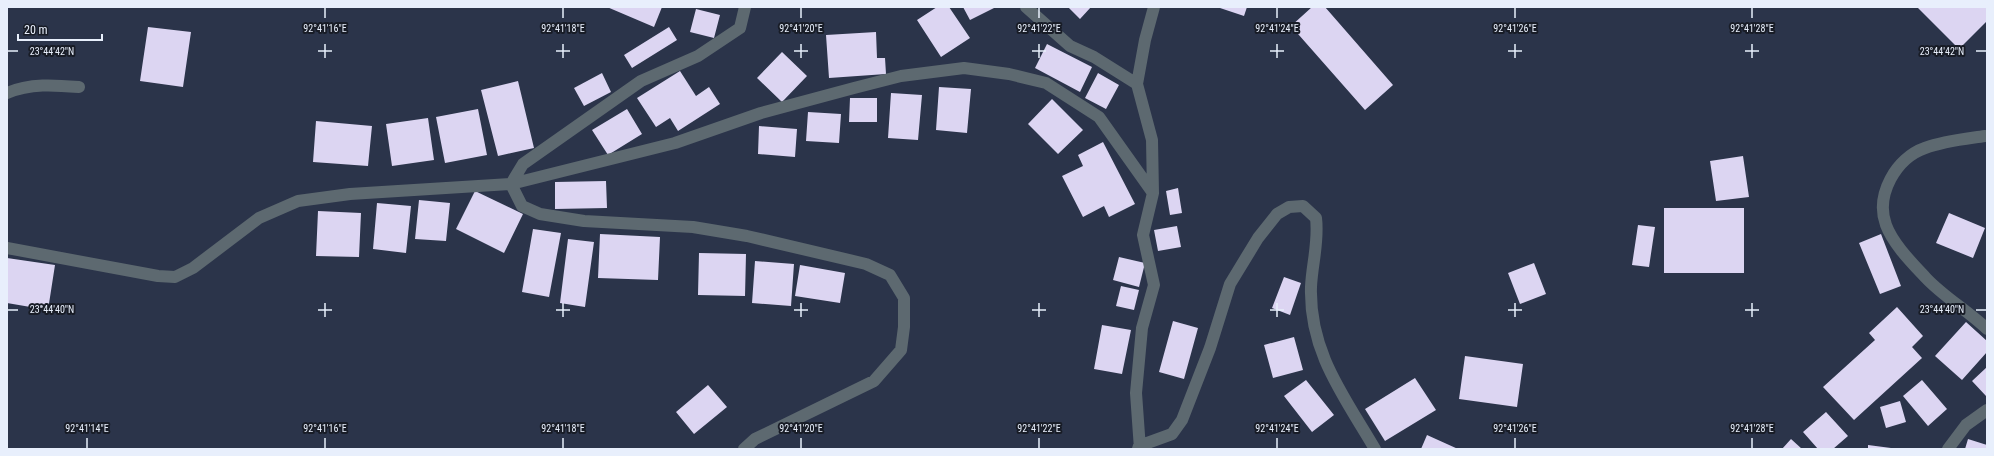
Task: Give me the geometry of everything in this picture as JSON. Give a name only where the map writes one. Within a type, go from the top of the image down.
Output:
[{"type":"street","points":[[511,184],[523,164],[641,81],[698,56],[740,28],[745,7]]},
{"type":"street","points":[[1026,7],[1070,46],[1094,57],[1137,84]]},
{"type":"street","points":[[1154,7],[1145,40],[1137,84],[1152,140],[1153,194],[1143,235],[1154,285],[1142,328],[1136,393],[1139,448],[1172,434],[1182,420],[1210,348],[1230,284],[1258,238],[1277,214],[1289,207],[1303,206],[1316,218],[1318,234],[1311,286],[1312,323],[1326,366],[1375,449]]},
{"type":"street","points":[[7,248],[158,276],[175,277],[193,268],[259,218],[298,201],[350,194],[511,184],[675,143],[761,113],[854,88],[902,76],[964,68],[1008,74],[1046,83],[1099,117],[1153,194]]},
{"type":"street","points":[[7,93],[15,90],[45,85],[79,87]]},
{"type":"street","points":[[1985,136],[1924,148],[1903,160],[1887,185],[1884,206],[1886,224],[1898,246],[1927,279],[1987,329]]},
{"type":"street","points":[[511,184],[522,206],[540,214],[584,221],[693,227],[747,236],[866,264],[890,275],[904,298],[904,327],[901,350],[874,381],[755,439],[744,449]]},
{"type":"street","points":[[1948,449],[1966,425],[1987,410]]},
{"type":"building","points":[[607,7],[662,7],[654,27]]},
{"type":"building","points":[[937,7],[949,7],[970,38],[941,57],[917,20]]},
{"type":"building","points":[[963,7],[993,7],[994,8],[970,20]]},
{"type":"building","points":[[1068,7],[1091,7],[1080,19]]},
{"type":"building","points":[[1217,7],[1247,7],[1244,16]]},
{"type":"building","points":[[1312,7],[1325,7],[1393,85],[1365,110],[1291,26]]},
{"type":"building","points":[[1917,7],[1987,7],[1987,21],[1959,49]]},
{"type":"building","points":[[696,9],[720,15],[714,38],[690,32]]},
{"type":"building","points":[[148,27],[191,32],[183,87],[140,81]]},
{"type":"building","points":[[669,27],[677,40],[632,68],[624,55]]},
{"type":"building","points":[[876,32],[877,58],[885,58],[886,74],[829,78],[826,35]]},
{"type":"building","points":[[1047,44],[1092,67],[1080,92],[1035,68]]},
{"type":"building","points":[[782,52],[807,76],[782,102],[757,78]]},
{"type":"building","points":[[680,71],[696,96],[709,87],[720,104],[678,131],[670,118],[656,127],[637,98]]},
{"type":"building","points":[[602,73],[611,92],[584,106],[574,88]]},
{"type":"building","points":[[1098,73],[1119,85],[1106,109],[1085,98]]},
{"type":"building","points":[[518,81],[534,148],[498,156],[481,90]]},
{"type":"building","points":[[939,87],[971,89],[967,133],[936,130]]},
{"type":"building","points":[[891,93],[922,95],[918,140],[888,138]]},
{"type":"building","points":[[850,98],[877,98],[877,122],[849,122]]},
{"type":"building","points":[[1052,99],[1083,130],[1058,154],[1028,124]]},
{"type":"building","points":[[478,109],[487,155],[445,163],[436,117]]},
{"type":"building","points":[[627,109],[642,134],[608,155],[592,130]]},
{"type":"building","points":[[808,112],[841,114],[839,143],[806,141]]},
{"type":"building","points":[[428,118],[434,160],[392,166],[386,124]]},
{"type":"building","points":[[316,121],[372,126],[368,166],[313,162]]},
{"type":"building","points":[[759,126],[797,129],[795,157],[758,154]]},
{"type":"building","points":[[1103,142],[1135,204],[1109,217],[1104,206],[1083,217],[1062,176],[1083,166],[1078,155]]},
{"type":"building","points":[[1743,156],[1749,197],[1716,201],[1710,161]]},
{"type":"building","points":[[606,181],[607,208],[555,209],[555,182]]},
{"type":"building","points":[[1178,188],[1182,213],[1170,215],[1166,191]]},
{"type":"building","points":[[475,191],[523,214],[504,253],[456,229]]},
{"type":"building","points":[[419,200],[450,203],[446,241],[415,239]]},
{"type":"building","points":[[377,203],[411,206],[406,253],[373,249]]},
{"type":"building","points":[[1664,208],[1744,208],[1744,273],[1664,273]]},
{"type":"building","points":[[318,211],[361,213],[359,257],[316,256]]},
{"type":"building","points":[[1949,213],[1985,228],[1973,258],[1936,243]]},
{"type":"building","points":[[1638,225],[1655,227],[1649,267],[1632,265]]},
{"type":"building","points":[[1177,226],[1181,247],[1158,251],[1154,230]]},
{"type":"building","points":[[533,229],[561,233],[549,297],[522,292]]},
{"type":"building","points":[[600,234],[660,237],[658,280],[598,278]]},
{"type":"building","points":[[1881,234],[1901,286],[1880,294],[1859,243]]},
{"type":"building","points":[[568,239],[594,242],[585,307],[560,303]]},
{"type":"building","points":[[699,253],[746,254],[745,296],[698,295]]},
{"type":"building","points":[[1119,257],[1145,263],[1139,287],[1113,280]]},
{"type":"building","points":[[7,258],[55,265],[48,310],[7,303]]},
{"type":"building","points":[[755,261],[794,264],[791,306],[752,303]]},
{"type":"building","points":[[1534,263],[1546,294],[1520,304],[1508,273]]},
{"type":"building","points":[[800,265],[845,273],[840,303],[795,296]]},
{"type":"building","points":[[1284,277],[1301,283],[1290,315],[1272,308]]},
{"type":"building","points":[[1121,286],[1139,290],[1134,310],[1116,306]]},
{"type":"building","points":[[1897,307],[1923,336],[1912,347],[1922,358],[1854,420],[1823,387],[1875,340],[1869,333]]},
{"type":"building","points":[[1173,321],[1198,328],[1184,379],[1159,372]]},
{"type":"building","points":[[1966,322],[1987,341],[1987,352],[1962,380],[1935,356]]},
{"type":"building","points":[[1102,325],[1131,330],[1122,374],[1094,369]]},
{"type":"building","points":[[1294,337],[1303,370],[1273,378],[1264,345]]},
{"type":"building","points":[[1465,356],[1523,364],[1517,407],[1459,399]]},
{"type":"building","points":[[1987,367],[1987,395],[1986,396],[1972,381]]},
{"type":"building","points":[[1415,378],[1436,410],[1385,441],[1365,409]]},
{"type":"building","points":[[1306,380],[1334,415],[1312,432],[1284,396]]},
{"type":"building","points":[[1922,380],[1947,409],[1928,426],[1903,396]]},
{"type":"building","points":[[708,385],[727,407],[694,434],[676,412]]},
{"type":"building","points":[[1900,401],[1906,422],[1886,428],[1880,407]]},
{"type":"building","points":[[1826,412],[1848,436],[1833,449],[1818,449],[1803,432]]},
{"type":"building","points":[[1427,435],[1458,449],[1421,449]]},
{"type":"building","points":[[1791,439],[1802,449],[1782,449]]},
{"type":"building","points":[[1968,439],[1987,445],[1987,449],[1965,449]]},
{"type":"building","points":[[1868,445],[1891,448],[1891,449],[1868,449]]}]
